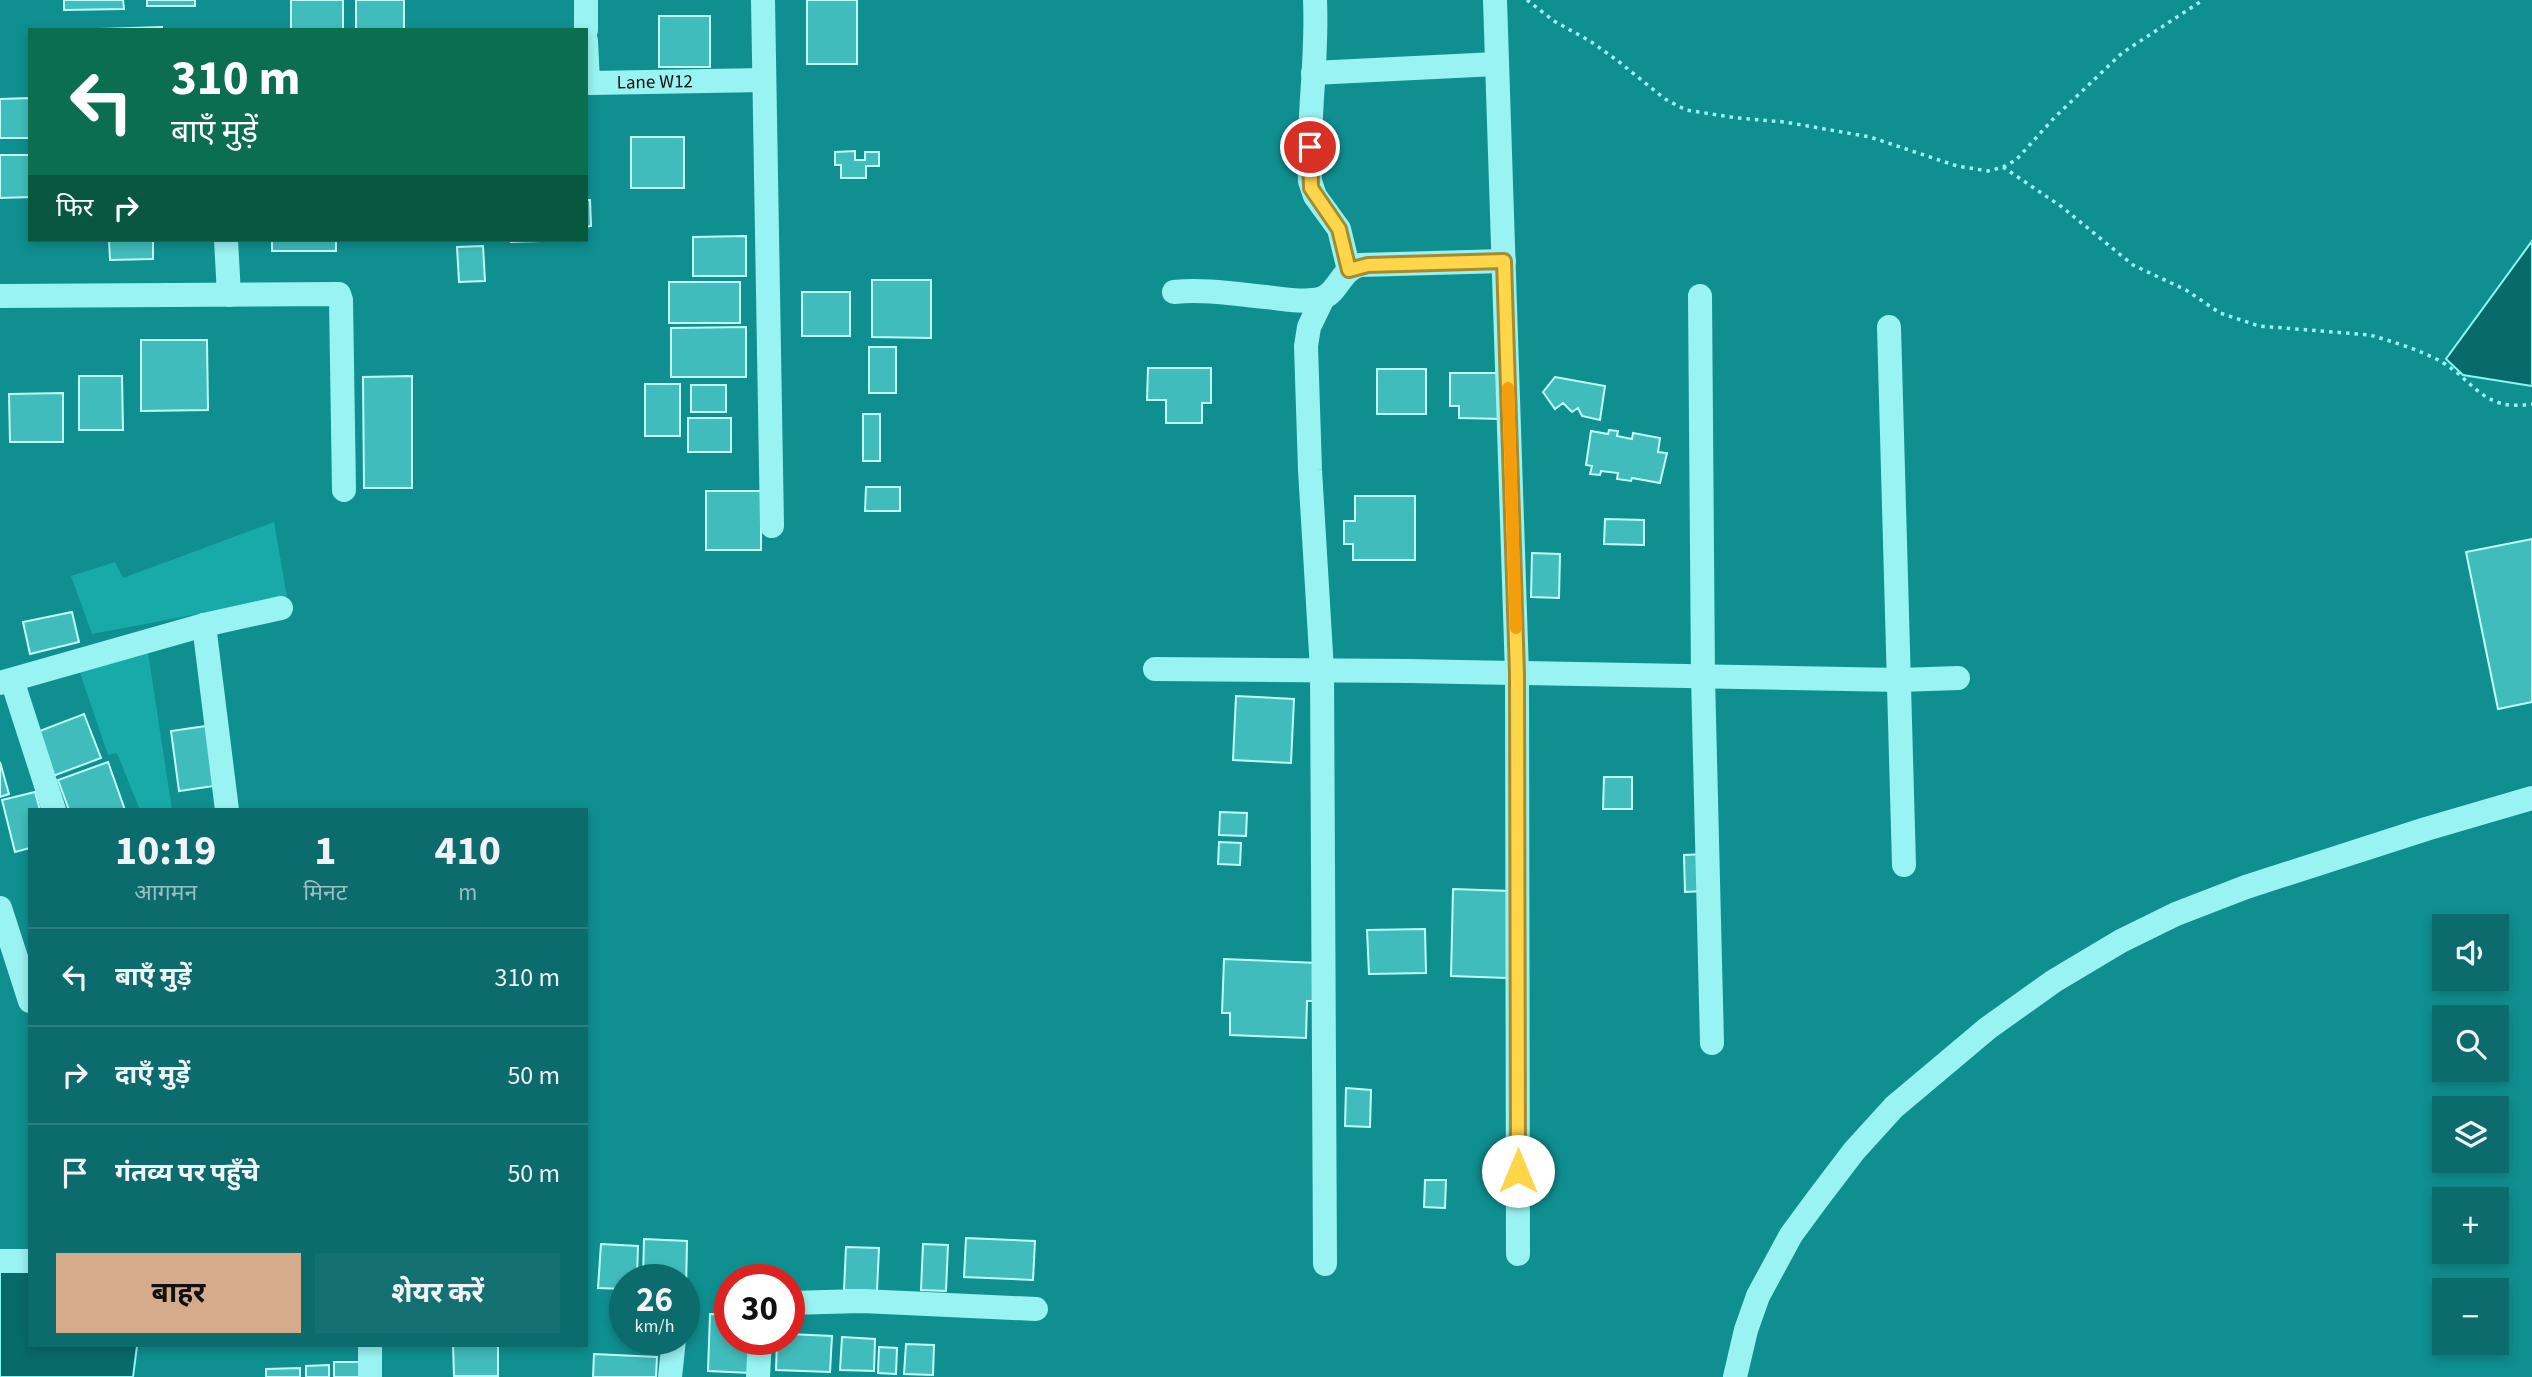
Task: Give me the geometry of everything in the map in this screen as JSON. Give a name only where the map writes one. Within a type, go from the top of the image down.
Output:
[{"type":"street","points":[[586,0],[586,28]]},
{"type":"street","points":[[763,0],[772,526]]},
{"type":"street","points":[[1315,0],[1317,38],[1313,73],[1310,181],[1315,196],[1339,229],[1349,270]]},
{"type":"street","points":[[1495,0],[1517,674],[1518,1254]]},
{"type":"street","points":[[1313,73],[1496,64]]},
{"type":"street","name":"Lane W12","points":[[588,82],[764,80]]},
{"type":"street","points":[[226,242],[229,295]]},
{"type":"street","points":[[1174,292],[1199,290],[1303,300],[1324,298],[1349,270],[1368,265],[1504,261]]},
{"type":"street","points":[[0,296],[335,293],[341,297],[344,490]]},
{"type":"street","points":[[1700,296],[1703,677],[1713,1042]]},
{"type":"street","points":[[1324,298],[1310,327],[1306,346],[1310,470],[1322,670],[1325,1264]]},
{"type":"street","points":[[1889,327],[1904,865]]},
{"type":"street","points":[[53,808],[6,682],[204,625],[281,608]]},
{"type":"street","points":[[204,625],[227,808]]},
{"type":"street","points":[[1155,669],[1900,680],[1958,678]]},
{"type":"street","points":[[1735,1377],[1746,1330],[1758,1296],[1791,1236],[1815,1201],[1894,1107],[1988,1028],[2121,941],[2176,914],[2285,874],[2532,798]]},
{"type":"street","points":[[0,908],[28,995]]},
{"type":"street","points":[[0,1261],[28,1261]]},
{"type":"street","points":[[805,1303],[862,1301],[1036,1309]]},
{"type":"street","points":[[370,1347],[370,1377]]},
{"type":"street","points":[[670,1377],[672,1355]]},
{"type":"street","points":[[758,1377],[759,1355]]},
{"type":"path","points":[[1527,0],[1553,21],[1590,41],[1618,61],[1665,99],[1686,110],[1826,128],[1870,137],[1957,166],[1988,171],[2016,160],[2054,118],[2122,53],[2203,0]]},
{"type":"path","points":[[2003,167],[2062,207],[2133,265],[2186,290],[2220,313],[2259,326],[2370,335],[2388,340],[2445,364],[2478,394],[2491,401],[2507,405],[2532,404]]},
{"type":"green space","points":[[274,522],[287,597],[92,634],[71,576],[115,562],[123,578]]},
{"type":"green space","points":[[147,646],[172,808],[139,808],[117,753],[108,755],[77,664]]},
{"type":"water","points":[[2532,241],[2532,386],[2463,375],[2446,359]]},
{"type":"water","points":[[0,1260],[28,1260],[28,1347],[137,1347],[133,1377],[0,1377]]},
{"type":"building","points":[[64,0],[123,0],[124,9],[64,10]]},
{"type":"building","points":[[147,0],[195,0],[195,6],[147,6]]},
{"type":"building","points":[[291,0],[343,0],[343,28],[291,28]]},
{"type":"building","points":[[356,0],[404,0],[404,28],[356,28]]},
{"type":"building","points":[[807,0],[857,0],[857,64],[807,64]]},
{"type":"building","points":[[659,16],[710,16],[710,67],[659,67]]},
{"type":"building","points":[[28,98],[28,138],[0,138],[0,99]]},
{"type":"building","points":[[631,137],[684,137],[684,188],[631,188]]},
{"type":"building","points":[[855,151],[855,160],[865,160],[865,152],[879,152],[879,166],[866,166],[866,178],[841,178],[841,165],[835,165],[835,152]]},
{"type":"building","points":[[0,155],[28,155],[28,197],[0,198]]},
{"type":"building","points":[[588,200],[590,200],[591,226],[588,227]]},
{"type":"building","points":[[746,236],[746,276],[693,276],[693,237]]},
{"type":"building","points":[[109,242],[153,242],[153,259],[110,260]]},
{"type":"building","points":[[272,242],[336,242],[336,251],[272,251]]},
{"type":"building","points":[[483,246],[485,281],[459,282],[457,247]]},
{"type":"building","points":[[872,280],[931,280],[931,338],[872,337]]},
{"type":"building","points":[[669,282],[740,282],[740,323],[669,323]]},
{"type":"building","points":[[802,292],[850,292],[850,336],[802,336]]},
{"type":"building","points":[[746,327],[746,377],[671,377],[671,328]]},
{"type":"building","points":[[141,340],[207,340],[208,410],[141,411]]},
{"type":"building","points":[[869,347],[896,347],[896,393],[869,393]]},
{"type":"building","points":[[1148,368],[1211,368],[1211,403],[1202,403],[1202,423],[1166,423],[1166,400],[1147,400]]},
{"type":"building","points":[[1377,369],[1426,369],[1426,414],[1377,414]]},
{"type":"building","points":[[1450,373],[1504,373],[1503,419],[1459,418],[1459,406],[1450,406]]},
{"type":"building","points":[[79,376],[122,376],[123,430],[79,430]]},
{"type":"building","points":[[412,376],[412,488],[364,488],[363,377]]},
{"type":"building","points":[[1555,377],[1605,386],[1600,420],[1582,416],[1578,408],[1572,412],[1563,403],[1555,409],[1543,392]]},
{"type":"building","points":[[645,384],[680,384],[680,436],[645,436]]},
{"type":"building","points":[[691,385],[726,385],[726,412],[691,412]]},
{"type":"building","points":[[63,393],[63,442],[10,442],[9,394]]},
{"type":"building","points":[[863,414],[880,414],[880,461],[863,461]]},
{"type":"building","points":[[688,418],[731,418],[731,452],[688,452]]},
{"type":"building","points":[[1609,430],[1618,431],[1617,436],[1632,439],[1633,433],[1660,438],[1658,452],[1667,453],[1660,483],[1632,478],[1631,481],[1617,479],[1618,473],[1601,471],[1600,475],[1590,474],[1592,466],[1586,465],[1591,431],[1608,434]]},
{"type":"building","points":[[866,487],[900,487],[900,511],[865,511]]},
{"type":"building","points":[[706,491],[761,491],[761,550],[706,550]]},
{"type":"building","points":[[1355,496],[1415,496],[1415,560],[1353,560],[1353,544],[1344,544],[1344,521],[1355,521]]},
{"type":"building","points":[[1605,519],[1644,520],[1644,545],[1604,544]]},
{"type":"building","points":[[2532,539],[2532,702],[2498,709],[2466,552]]},
{"type":"building","points":[[1532,553],[1560,554],[1559,598],[1531,597]]},
{"type":"building","points":[[72,612],[79,642],[30,654],[23,622]]},
{"type":"building","points":[[1236,696],[1294,699],[1291,763],[1233,760]]},
{"type":"building","points":[[84,714],[101,758],[53,776],[37,732]]},
{"type":"building","points":[[213,725],[221,785],[179,791],[171,731]]},
{"type":"building","points":[[0,762],[9,794],[0,797]]},
{"type":"building","points":[[108,762],[124,808],[68,808],[58,780]]},
{"type":"building","points":[[1604,777],[1632,777],[1632,809],[1603,809]]},
{"type":"building","points":[[35,792],[39,808],[28,808],[28,849],[15,852],[2,800]]},
{"type":"building","points":[[1220,812],[1247,813],[1246,836],[1219,835]]},
{"type":"building","points":[[1219,842],[1241,843],[1240,865],[1218,864]]},
{"type":"building","points":[[1706,854],[1707,891],[1685,892],[1684,855]]},
{"type":"building","points":[[1453,889],[1510,891],[1507,978],[1451,976]]},
{"type":"building","points":[[1425,929],[1426,973],[1369,974],[1367,930]]},
{"type":"building","points":[[1224,959],[1318,963],[1316,1001],[1307,1001],[1306,1038],[1230,1035],[1230,1013],[1222,1013]]},
{"type":"building","points":[[1346,1088],[1371,1090],[1370,1127],[1345,1126]]},
{"type":"building","points":[[1425,1180],[1446,1180],[1445,1208],[1424,1207]]},
{"type":"building","points":[[966,1238],[1035,1241],[1033,1280],[964,1277]]},
{"type":"building","points":[[644,1239],[687,1241],[687,1264],[643,1264]]},
{"type":"building","points":[[601,1244],[638,1246],[637,1264],[609,1264],[609,1288],[598,1288]]},
{"type":"building","points":[[923,1244],[948,1245],[946,1291],[921,1290]]},
{"type":"building","points":[[846,1247],[879,1248],[877,1291],[844,1290]]},
{"type":"building","points":[[710,1314],[714,1314],[714,1355],[752,1355],[751,1373],[708,1371]]},
{"type":"building","points":[[805,1335],[832,1336],[830,1372],[776,1370],[776,1355],[805,1355]]},
{"type":"building","points":[[842,1337],[875,1339],[874,1371],[840,1370]]},
{"type":"building","points":[[906,1344],[934,1345],[933,1375],[904,1374]]},
{"type":"building","points":[[453,1347],[498,1347],[498,1376],[454,1376]]},
{"type":"building","points":[[879,1347],[897,1348],[896,1374],[878,1373]]},
{"type":"building","points":[[594,1354],[657,1357],[656,1377],[593,1377]]},
{"type":"building","points":[[334,1362],[366,1362],[366,1377],[334,1377]]},
{"type":"building","points":[[329,1365],[329,1377],[306,1377],[306,1366]]},
{"type":"building","points":[[300,1368],[300,1377],[266,1377],[266,1369]]},
{"type":"slow traffic","points":[[1508,388],[1516,628]]},
{"type":"route","points":[[1310,147],[1311,188],[1339,229],[1349,270],[1360,265],[1504,261],[1517,674],[1518,1171]]}]
